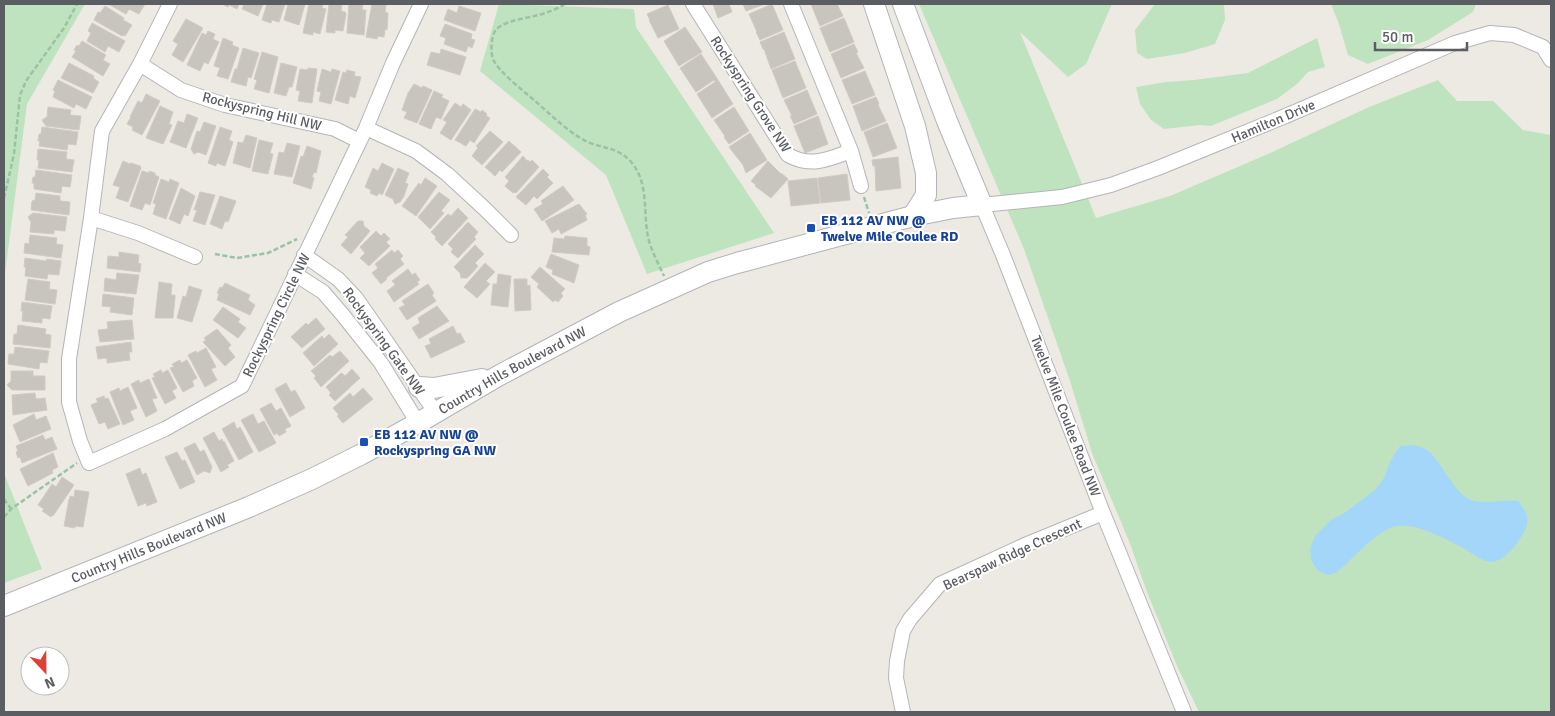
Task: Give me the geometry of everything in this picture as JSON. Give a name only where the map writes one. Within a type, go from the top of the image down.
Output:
[{"type":"main road","name":"Twelve Mile Coulee Road NW","points":[[876,4],[947,121]]},
{"type":"main road","points":[[876,4],[913,118],[926,172],[926,195],[913,216]]},
{"type":"main road","name":"Twelve Mile Coulee Road NW","points":[[903,4],[947,121],[982,205]]},
{"type":"main road","name":"Country Hills Boulevard NW","points":[[4,606],[294,487],[360,455],[498,376],[619,312],[708,272],[913,216],[953,208],[982,205]]},
{"type":"main road","points":[[419,387],[434,388],[498,376]]},
{"type":"street","points":[[86,457],[69,402],[69,359],[91,218],[102,131],[140,64],[170,4]]},
{"type":"street","name":"Rockyspring Circle NW","points":[[86,457],[89,464],[165,429],[242,386],[366,128],[393,63],[421,4]]},
{"type":"street","name":"Rockyspring Grove NW","points":[[693,4],[788,155],[796,160],[817,162],[851,151]]},
{"type":"street","points":[[791,4],[851,151],[861,186]]},
{"type":"street","name":"Hamilton Drive","points":[[982,205],[1062,197],[1111,184],[1158,168],[1281,118],[1455,43],[1490,33],[1514,36],[1543,47],[1551,60]]},
{"type":"street","name":"Rockyspring Hill NW","points":[[140,64],[181,90],[226,105],[335,129],[359,141]]},
{"type":"street","points":[[366,128],[416,150],[447,174],[511,235]]},
{"type":"street","name":"Twelve Mile Coulee Road NW","points":[[982,205],[1103,513],[1184,712]]},
{"type":"street","points":[[91,218],[138,232],[194,257]]},
{"type":"street","name":"Rockyspring Gate NW","points":[[304,255],[338,278],[356,298],[436,413]]},
{"type":"street","name":"Rockyspring Gate NW","points":[[295,274],[322,292],[342,314],[381,363],[418,423]]},
{"type":"street","name":"Bearspaw Ridge Crescent","points":[[903,712],[896,678],[897,661],[903,631],[910,619],[940,584],[1025,545],[1103,513]]},
{"type":"path","points":[[4,198],[14,154],[20,95],[26,81],[64,28],[77,4]]},
{"type":"path","points":[[565,4],[548,12],[505,24],[496,31],[492,54],[494,61],[515,84],[569,131],[600,147],[616,150],[625,155],[633,165],[640,176],[643,186],[649,240],[669,288]]},
{"type":"path","points":[[861,186],[872,227]]},
{"type":"path","points":[[215,254],[237,258],[268,253],[304,237]]},
{"type":"path","points":[[4,517],[11,509],[86,457]]},
{"type":"path","points":[[4,499],[11,509]]},
{"type":"green space","points":[[4,4],[85,4],[27,104],[4,281]]},
{"type":"green space","points":[[499,4],[634,9],[636,27],[774,233],[647,274],[606,175],[480,71]]},
{"type":"green space","points":[[919,4],[1112,4],[1086,64],[1068,77],[1020,32],[1096,218],[1170,196],[1268,154],[1369,107],[1438,80],[1457,101],[1493,101],[1523,130],[1551,135],[1551,712],[1199,712],[1177,666],[1129,541],[1092,453],[1069,378],[1024,249]]},
{"type":"green space","points":[[1155,4],[1224,4],[1225,20],[1215,44],[1185,53],[1147,59],[1137,53],[1135,30]]},
{"type":"green space","points":[[1331,4],[1476,4],[1473,12],[1428,40],[1368,64],[1348,55]]},
{"type":"green space","points":[[1317,38],[1325,67],[1308,72],[1297,84],[1277,99],[1211,126],[1200,125],[1164,129],[1151,120],[1140,104],[1136,87],[1248,73]]},
{"type":"green space","points":[[4,473],[42,569],[4,583]]},
{"type":"water","points":[[1412,445],[1427,450],[1465,497],[1483,502],[1518,501],[1525,512],[1527,523],[1524,532],[1515,546],[1507,555],[1497,561],[1488,562],[1450,541],[1422,529],[1404,525],[1396,526],[1373,539],[1336,573],[1328,575],[1318,571],[1311,560],[1310,548],[1315,536],[1331,520],[1343,514],[1375,490],[1384,478],[1390,462],[1400,446]]},
{"type":"building","points":[[108,4],[145,4],[139,14],[129,9],[126,14]]},
{"type":"building","points":[[222,4],[239,4],[237,9]]},
{"type":"building","points":[[244,4],[263,4],[258,16],[242,9]]},
{"type":"building","points":[[267,4],[285,4],[279,22],[272,20],[271,23],[262,20]]},
{"type":"building","points":[[288,4],[305,4],[299,25],[284,20]]},
{"type":"building","points":[[309,4],[323,4],[322,8],[326,9],[320,34],[313,32],[313,35],[303,33]]},
{"type":"building","points":[[329,4],[342,4],[341,11],[346,14],[343,31],[335,30],[335,33],[326,32]]},
{"type":"building","points":[[349,4],[363,4],[362,10],[366,10],[364,35],[347,33]]},
{"type":"building","points":[[372,4],[386,4],[385,12],[388,13],[387,30],[385,29],[384,37],[378,36],[377,39],[366,37]]},
{"type":"building","points":[[713,4],[729,4],[732,12],[718,18]]},
{"type":"building","points":[[743,4],[765,4],[746,11]]},
{"type":"building","points":[[772,4],[783,30],[760,40],[749,14]]},
{"type":"building","points":[[811,4],[837,4],[843,16],[820,26]]},
{"type":"building","points":[[668,5],[679,29],[658,38],[647,14]]},
{"type":"building","points":[[105,6],[132,25],[125,36],[94,20],[98,12],[100,13]]},
{"type":"building","points":[[459,6],[481,13],[475,31],[444,20],[448,9],[457,13]]},
{"type":"building","points":[[844,18],[854,42],[830,52],[820,28]]},
{"type":"building","points":[[186,19],[203,28],[183,62],[172,55],[178,44],[173,41]]},
{"type":"building","points":[[92,23],[125,41],[119,52],[108,46],[105,52],[87,41],[91,33],[88,31]]},
{"type":"building","points":[[445,24],[472,34],[471,39],[475,40],[472,48],[468,46],[466,52],[444,44],[446,38],[440,36]]},
{"type":"building","points":[[685,27],[702,52],[679,66],[664,41]]},
{"type":"building","points":[[208,31],[215,34],[213,39],[219,42],[208,64],[204,62],[200,71],[187,65],[202,33],[206,35]]},
{"type":"building","points":[[784,32],[795,59],[771,69],[760,42]]},
{"type":"building","points":[[223,38],[233,42],[232,45],[239,48],[228,79],[217,76],[220,68],[214,66]]},
{"type":"building","points":[[82,41],[106,55],[103,60],[110,64],[103,76],[72,57],[77,45],[79,46]]},
{"type":"building","points":[[854,44],[858,52],[856,53],[864,68],[841,78],[831,54]]},
{"type":"building","points":[[243,48],[259,53],[251,78],[248,77],[246,86],[231,82]]},
{"type":"building","points":[[441,49],[466,57],[460,75],[427,65],[431,52],[440,54]]},
{"type":"building","points":[[262,52],[278,57],[269,93],[254,89],[257,80],[254,79]]},
{"type":"building","points":[[701,54],[718,80],[715,82],[714,80],[696,92],[680,68]]},
{"type":"building","points":[[795,61],[806,88],[783,98],[772,70]]},
{"type":"building","points":[[69,63],[94,76],[93,78],[99,82],[93,93],[61,78]]},
{"type":"building","points":[[281,63],[297,67],[292,87],[289,87],[286,96],[274,93]]},
{"type":"building","points":[[308,68],[317,69],[312,103],[298,101],[300,91],[296,90],[300,69],[308,70]]},
{"type":"building","points":[[322,69],[331,72],[332,69],[340,71],[331,104],[319,101],[321,92],[317,91]]},
{"type":"building","points":[[347,70],[355,72],[354,76],[361,77],[355,98],[350,96],[348,104],[335,100],[343,72],[346,73]]},
{"type":"building","points":[[865,71],[875,95],[852,104],[842,80]]},
{"type":"building","points":[[58,80],[92,97],[86,109],[76,104],[74,108],[53,97],[55,91],[53,90]]},
{"type":"building","points":[[718,80],[733,104],[712,118],[697,94]]},
{"type":"building","points":[[414,84],[432,90],[417,123],[404,118],[407,112],[402,110],[408,93]]},
{"type":"building","points":[[807,90],[817,114],[794,124],[784,100]]},
{"type":"building","points":[[434,91],[443,95],[441,97],[449,101],[441,119],[436,117],[431,129],[419,124]]},
{"type":"building","points":[[146,94],[160,101],[142,135],[132,130],[133,127],[127,124],[138,101],[142,103]]},
{"type":"building","points":[[876,97],[886,121],[862,131],[853,106]]},
{"type":"building","points":[[455,103],[461,107],[463,104],[471,110],[451,140],[440,133],[447,122],[443,120]]},
{"type":"building","points":[[160,106],[173,112],[169,124],[172,125],[163,144],[146,138]]},
{"type":"building","points":[[48,107],[71,110],[70,115],[81,116],[79,130],[46,126],[42,120],[47,117]]},
{"type":"building","points":[[734,107],[749,131],[729,144],[714,120]]},
{"type":"building","points":[[475,109],[481,112],[482,110],[490,118],[474,143],[470,140],[466,146],[455,140]]},
{"type":"building","points":[[187,114],[198,118],[186,148],[170,142],[178,121],[184,123]]},
{"type":"building","points":[[818,116],[828,144],[805,153],[794,126]]},
{"type":"building","points":[[204,122],[216,126],[206,155],[198,152],[194,154],[191,149],[197,131],[200,132]]},
{"type":"building","points":[[887,123],[897,148],[873,157],[864,132]]},
{"type":"building","points":[[42,127],[78,132],[76,145],[68,144],[67,150],[39,146],[39,134],[41,134]]},
{"type":"building","points":[[220,127],[232,131],[229,140],[233,142],[225,166],[217,163],[216,166],[208,163]]},
{"type":"building","points":[[490,131],[503,142],[482,165],[472,156],[478,148],[476,146]]},
{"type":"building","points":[[750,133],[767,160],[746,173],[743,165],[729,147]]},
{"type":"building","points":[[246,135],[257,138],[250,168],[233,163],[238,142],[243,143]]},
{"type":"building","points":[[259,140],[273,143],[270,153],[273,154],[268,174],[252,171]]},
{"type":"building","points":[[509,141],[521,152],[502,172],[500,170],[495,176],[485,167]]},
{"type":"building","points":[[287,143],[300,146],[292,177],[274,174],[279,152],[284,153]]},
{"type":"building","points":[[307,146],[321,151],[316,173],[314,172],[312,177],[314,178],[311,189],[293,183],[301,156],[303,157]]},
{"type":"building","points":[[38,149],[67,152],[66,159],[74,160],[72,172],[38,168]]},
{"type":"building","points":[[523,156],[527,161],[530,162],[532,160],[539,167],[516,193],[513,193],[505,186],[509,181],[505,177]]},
{"type":"building","points":[[898,157],[901,188],[876,191],[875,166],[873,166],[872,160]]},
{"type":"building","points":[[123,161],[140,166],[141,168],[128,202],[116,198],[120,187],[113,185]]},
{"type":"building","points":[[768,161],[788,179],[771,198],[751,181]]},
{"type":"building","points":[[382,163],[394,169],[382,195],[379,193],[377,196],[370,193],[371,190],[365,187],[373,168],[378,171]]},
{"type":"building","points":[[398,168],[409,173],[405,183],[408,184],[404,196],[400,202],[395,204],[393,199],[385,195]]},
{"type":"building","points":[[543,169],[553,183],[537,199],[534,196],[526,205],[516,197]]},
{"type":"building","points":[[36,170],[72,175],[70,187],[62,186],[61,193],[34,189],[34,183],[32,183]]},
{"type":"building","points":[[142,171],[155,173],[159,177],[150,205],[145,203],[142,210],[130,206]]},
{"type":"building","points":[[847,174],[850,200],[821,203],[818,178]]},
{"type":"building","points":[[425,178],[437,186],[416,216],[402,206]]},
{"type":"building","points":[[817,178],[820,203],[791,206],[788,181]]},
{"type":"building","points":[[161,179],[169,182],[170,179],[179,183],[166,219],[153,214],[156,204],[153,203]]},
{"type":"building","points":[[563,186],[574,200],[542,221],[534,209],[543,204],[541,201]]},
{"type":"building","points":[[181,188],[195,196],[188,216],[184,214],[180,224],[169,219]]},
{"type":"building","points":[[200,192],[215,195],[205,225],[193,221],[197,210],[194,210]]},
{"type":"building","points":[[439,192],[450,200],[441,211],[444,213],[430,229],[418,217]]},
{"type":"building","points":[[36,193],[60,196],[60,201],[70,202],[69,215],[31,210],[32,201],[35,200]]},
{"type":"building","points":[[220,196],[236,201],[228,222],[225,221],[222,229],[210,224]]},
{"type":"building","points":[[579,204],[587,214],[585,215],[587,220],[561,234],[559,229],[552,233],[545,221]]},
{"type":"building","points":[[458,208],[468,218],[442,246],[431,232],[448,214],[451,216]]},
{"type":"building","points":[[33,213],[67,217],[65,231],[54,230],[54,234],[30,232],[31,222],[28,217]]},
{"type":"building","points":[[358,221],[363,221],[364,226],[370,231],[351,254],[341,245],[348,237],[345,235]]},
{"type":"building","points":[[468,222],[478,232],[474,237],[476,239],[458,258],[451,252],[453,249],[448,244]]},
{"type":"building","points":[[376,231],[381,236],[384,233],[390,239],[386,242],[390,246],[369,266],[360,258],[365,253],[360,247]]},
{"type":"building","points":[[30,235],[57,238],[56,244],[63,245],[61,258],[24,253],[25,243],[29,244]]},
{"type":"building","points":[[565,236],[587,238],[587,246],[590,247],[589,255],[552,252],[554,238],[564,239]]},
{"type":"building","points":[[475,245],[484,254],[475,263],[478,266],[472,273],[467,278],[461,278],[460,273],[454,267]]},
{"type":"building","points":[[392,250],[394,253],[398,250],[403,256],[400,259],[404,264],[381,284],[372,273],[378,268],[375,264]]},
{"type":"building","points":[[119,252],[139,255],[140,272],[107,268],[108,256],[119,257]]},
{"type":"building","points":[[551,254],[579,265],[574,283],[552,274],[553,270],[546,267]]},
{"type":"building","points":[[25,258],[61,261],[59,275],[48,274],[47,279],[25,276]]},
{"type":"building","points":[[485,263],[495,272],[486,281],[490,284],[477,298],[464,287]]},
{"type":"building","points":[[540,267],[565,289],[561,293],[563,296],[558,302],[555,300],[553,302],[537,287],[539,284],[531,277]]},
{"type":"building","points":[[408,269],[412,275],[415,273],[420,280],[417,282],[419,284],[394,302],[387,291],[395,285],[392,281]]},
{"type":"building","points":[[117,273],[139,275],[136,294],[104,291],[105,278],[116,280]]},
{"type":"building","points":[[498,274],[511,276],[508,307],[491,305],[493,284],[497,284]]},
{"type":"building","points":[[28,279],[50,282],[49,289],[57,290],[55,304],[25,300]]},
{"type":"building","points":[[514,279],[527,279],[527,286],[530,285],[531,310],[515,311]]},
{"type":"building","points":[[159,282],[172,284],[171,295],[175,295],[173,318],[155,318]]},
{"type":"building","points":[[225,283],[250,295],[248,300],[255,305],[250,315],[217,300],[219,294],[217,293]]},
{"type":"building","points":[[428,284],[434,293],[432,295],[436,301],[407,320],[399,308],[405,305],[402,301]]},
{"type":"building","points":[[189,286],[202,290],[192,322],[177,318],[183,296],[186,297]]},
{"type":"building","points":[[103,294],[134,298],[132,315],[110,312],[111,307],[102,306]]},
{"type":"building","points":[[22,302],[52,306],[50,319],[42,318],[42,323],[22,321]]},
{"type":"building","points":[[437,306],[449,321],[419,339],[412,328],[420,323],[418,318]]},
{"type":"building","points":[[223,307],[240,319],[238,322],[246,328],[238,338],[213,320]]},
{"type":"building","points":[[316,318],[325,329],[302,348],[291,337],[306,323],[308,325]]},
{"type":"building","points":[[132,320],[134,339],[100,342],[98,330],[108,329],[107,322]]},
{"type":"building","points":[[18,325],[46,329],[45,334],[51,335],[50,348],[13,344],[14,334],[17,334]]},
{"type":"building","points":[[453,326],[457,334],[460,333],[465,342],[431,358],[425,346],[431,344],[429,339]]},
{"type":"building","points":[[217,329],[231,345],[228,348],[235,357],[225,366],[203,342],[206,340],[204,338]]},
{"type":"building","points":[[329,334],[338,344],[314,366],[303,353],[322,336],[324,339]]},
{"type":"building","points":[[131,342],[132,352],[129,352],[130,360],[107,363],[107,358],[98,359],[96,347]]},
{"type":"building","points":[[15,347],[49,351],[47,363],[40,362],[39,369],[8,364],[9,354],[14,354]]},
{"type":"building","points":[[206,348],[216,367],[211,369],[217,380],[205,387],[188,355]]},
{"type":"building","points":[[340,351],[349,361],[321,387],[314,378],[316,376],[311,371],[330,355],[332,357]]},
{"type":"building","points":[[180,360],[181,363],[187,360],[197,378],[192,381],[194,386],[183,392],[170,368],[174,367],[172,364]]},
{"type":"building","points":[[352,369],[360,378],[335,401],[329,395],[331,393],[326,387],[340,374],[342,373],[345,376]]},
{"type":"building","points":[[161,370],[162,373],[168,370],[177,388],[172,391],[176,398],[165,404],[152,378],[155,377],[153,374]]},
{"type":"building","points":[[11,371],[33,371],[33,376],[45,376],[45,390],[12,390],[7,385],[11,381]]},
{"type":"building","points":[[149,379],[157,398],[152,399],[157,411],[146,417],[131,384],[139,380],[140,383]]},
{"type":"building","points":[[286,383],[291,392],[295,390],[305,408],[290,417],[275,389]]},
{"type":"building","points":[[128,387],[137,408],[130,411],[134,420],[123,425],[110,392],[119,388],[120,391]]},
{"type":"building","points":[[363,388],[373,399],[343,423],[333,408],[350,393],[353,397]]},
{"type":"building","points":[[35,393],[36,399],[45,398],[47,410],[13,415],[12,395]]},
{"type":"building","points":[[104,396],[105,399],[108,398],[120,424],[108,429],[105,422],[99,424],[91,405],[98,402],[96,399]]},
{"type":"building","points":[[271,403],[276,411],[281,408],[291,426],[285,429],[286,432],[279,436],[277,433],[274,435],[260,409]]},
{"type":"building","points":[[34,414],[36,420],[46,416],[51,429],[20,442],[13,425]]},
{"type":"building","points":[[253,414],[258,424],[264,421],[276,443],[259,452],[241,420]]},
{"type":"building","points":[[234,422],[237,429],[240,427],[253,452],[239,460],[222,429]]},
{"type":"building","points":[[214,432],[219,441],[222,439],[224,441],[234,461],[221,472],[203,438]]},
{"type":"building","points":[[43,435],[45,440],[52,437],[57,449],[22,463],[20,457],[18,458],[16,446]]},
{"type":"building","points":[[195,443],[200,452],[204,450],[212,467],[210,473],[204,471],[197,475],[184,448]]},
{"type":"building","points":[[177,452],[182,461],[185,460],[195,482],[180,489],[165,457]]},
{"type":"building","points":[[53,453],[58,467],[52,470],[53,473],[28,486],[20,469]]},
{"type":"building","points":[[140,468],[142,475],[146,473],[157,502],[147,506],[146,503],[138,506],[126,474]]},
{"type":"building","points":[[62,477],[74,485],[51,517],[42,511],[44,509],[38,505],[52,484],[56,487]]},
{"type":"building","points":[[75,490],[89,492],[83,527],[75,526],[75,528],[64,526],[69,499],[70,496],[74,497]]},
{"type":"place","name":"EB 112 AV NW @ Twelve Mile Coulee RD","points":[[811,228]]},
{"type":"place","name":"EB 112 AV NW @ Rockyspring GA NW","points":[[364,442]]}]
